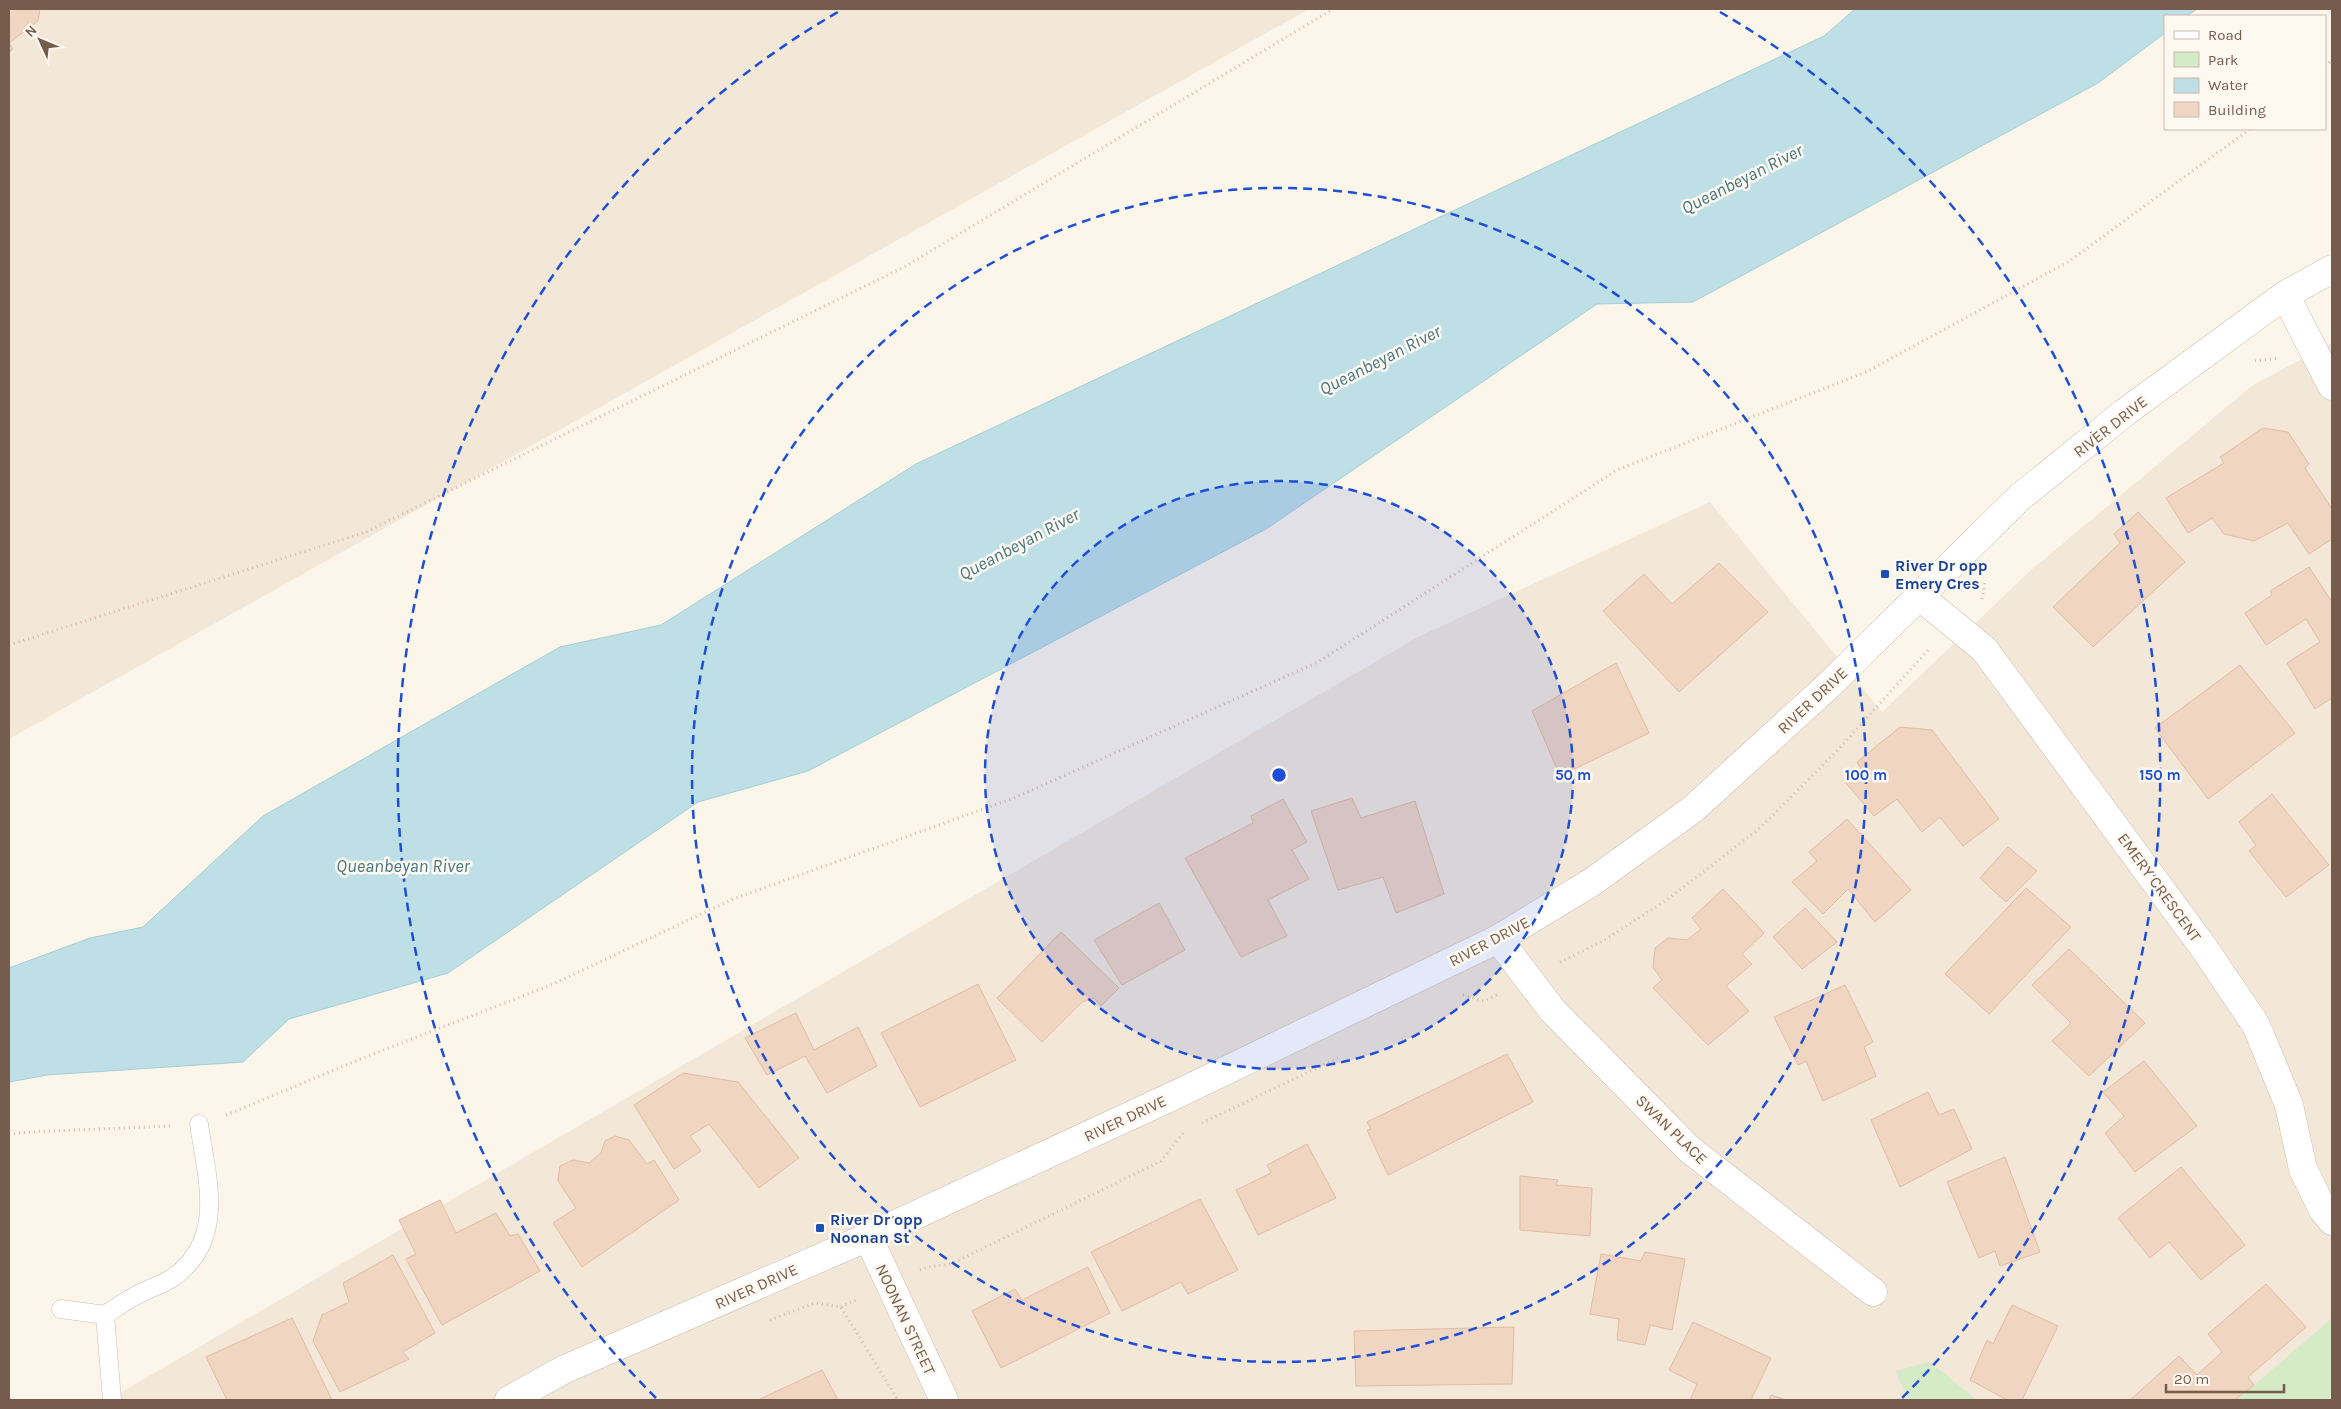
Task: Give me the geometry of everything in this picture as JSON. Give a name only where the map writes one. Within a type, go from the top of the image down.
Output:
[{"type":"street","name":"RIVER DRIVE","points":[[509,1400],[563,1370],[868,1237],[1173,1096],[1498,939],[1592,882],[1693,809],[1829,686],[2019,498],[2124,413],[2285,295],[2332,269]]},
{"type":"street","points":[[2285,295],[2332,386]]},
{"type":"street","name":"EMERY CRESCENT","points":[[1919,596],[1984,649],[2193,932],[2256,1025],[2289,1106],[2303,1169],[2323,1210],[2332,1221]]},
{"type":"street","name":"SWAN PLACE","points":[[1498,939],[1553,1011],[1688,1149],[1873,1292]]},
{"type":"street","name":"NOONAN STREET","points":[[868,1237],[944,1400]]},
{"type":"lane","points":[[61,1310],[105,1315],[140,1294],[170,1280],[192,1261],[200,1251],[207,1232],[209,1204],[199,1124]]},
{"type":"lane","points":[[105,1315],[112,1400]]},
{"type":"path","points":[[9,645],[366,532],[906,266],[1333,9]]},
{"type":"path","points":[[9,1134],[199,1124],[551,985],[733,898],[1014,798],[1318,662],[1617,470],[1866,372],[2068,262],[2249,130]]},
{"type":"path","points":[[1461,994],[1484,1001],[1603,941],[1668,899],[1761,827],[1835,754],[1916,662],[1982,599],[1987,607]]},
{"type":"path","points":[[1199,1125],[1346,1053]]},
{"type":"path","points":[[760,1323],[815,1303],[841,1307],[928,1267],[951,1264],[1092,1196],[1161,1160],[1182,1133],[1190,1129]]},
{"type":"path","points":[[841,1307],[898,1400]]},
{"type":"shaded area","points":[[9,9],[1309,9],[9,739]]},
{"type":"shaded area","points":[[2332,343],[2332,1400],[108,1400],[1418,637],[1710,502],[1882,712],[2030,571],[2253,385]]},
{"type":"green space","points":[[2332,1318],[2332,1400],[2237,1400]]},
{"type":"green space","points":[[1930,1362],[1977,1400],[1909,1400],[1895,1371]]},
{"type":"water","name":"Queanbeyan River","points":[[1855,9],[2197,9],[2188,15],[2164,15],[2164,34],[2098,83],[1693,302],[1597,304],[1266,529],[808,771],[698,802],[448,973],[289,1019],[243,1062],[47,1075],[9,1082],[9,968],[90,938],[143,927],[263,816],[560,647],[661,625],[916,464],[1824,36]]},
{"type":"building","points":[[9,9],[40,9],[38,21],[9,43]]},
{"type":"building","points":[[9,43],[13,49],[9,52]]},
{"type":"building","points":[[2263,428],[2288,432],[2309,464],[2305,468],[2332,509],[2332,539],[2309,554],[2288,523],[2254,541],[2224,534],[2212,518],[2188,533],[2166,498],[2224,463],[2220,457]]},
{"type":"building","points":[[2138,512],[2185,562],[2093,647],[2053,607],[2120,543],[2114,534]]},
{"type":"building","points":[[1719,563],[1768,612],[1679,692],[1603,611],[1644,574],[1672,604]]},
{"type":"building","points":[[2309,567],[2332,602],[2332,698],[2315,709],[2287,663],[2320,642],[2306,619],[2266,645],[2245,613],[2272,595],[2270,591]]},
{"type":"building","points":[[1616,663],[1649,733],[1560,776],[1532,711]]},
{"type":"building","points":[[2240,665],[2295,733],[2208,799],[2155,728]]},
{"type":"building","points":[[1900,727],[1932,730],[1999,819],[1963,846],[1940,817],[1922,832],[1897,799],[1874,816],[1845,782],[1861,769],[1857,762]]},
{"type":"building","points":[[2272,794],[2329,865],[2286,897],[2249,851],[2256,845],[2239,822]]},
{"type":"building","points":[[1352,798],[1361,818],[1415,801],[1444,894],[1396,913],[1383,877],[1338,890],[1311,811]]},
{"type":"building","points":[[1283,799],[1307,842],[1292,850],[1309,879],[1268,900],[1287,936],[1241,957],[1185,858],[1253,823],[1251,816]]},
{"type":"building","points":[[1847,819],[1911,890],[1875,922],[1848,889],[1823,914],[1792,882],[1817,861],[1809,852]]},
{"type":"building","points":[[2008,847],[2037,871],[2006,902],[1980,878]]},
{"type":"building","points":[[2026,888],[2071,927],[1989,1014],[1945,974]]},
{"type":"building","points":[[1723,889],[1764,933],[1742,954],[1752,964],[1726,986],[1749,1011],[1708,1045],[1653,988],[1662,980],[1653,967],[1655,948],[1668,938],[1687,940],[1701,929],[1692,918]]},
{"type":"building","points":[[1159,903],[1185,950],[1122,985],[1094,940]]},
{"type":"building","points":[[1805,908],[1837,942],[1802,969],[1773,937]]},
{"type":"building","points":[[1061,932],[1119,988],[1101,1006],[1094,998],[1082,1002],[1042,1042],[997,998]]},
{"type":"building","points":[[2069,949],[2145,1023],[2089,1076],[2052,1041],[2071,1023],[2032,985]]},
{"type":"building","points":[[978,984],[1016,1060],[920,1107],[881,1033]]},
{"type":"building","points":[[1845,985],[1873,1042],[1864,1047],[1876,1076],[1823,1101],[1806,1061],[1798,1065],[1774,1017]]},
{"type":"building","points":[[796,1013],[814,1050],[858,1027],[877,1066],[827,1093],[805,1056],[767,1075],[745,1038]]},
{"type":"building","points":[[1507,1054],[1533,1102],[1388,1175],[1367,1130],[1371,1129],[1367,1122]]},
{"type":"building","points":[[2144,1061],[2197,1126],[2135,1172],[2105,1133],[2124,1116],[2103,1092]]},
{"type":"building","points":[[683,1073],[738,1082],[799,1158],[759,1188],[709,1124],[690,1136],[701,1151],[674,1169],[634,1105]]},
{"type":"building","points":[[1928,1092],[1939,1115],[1954,1109],[1972,1149],[1900,1187],[1871,1120]]},
{"type":"building","points":[[615,1136],[629,1140],[647,1164],[654,1160],[679,1200],[582,1267],[553,1223],[576,1208],[558,1181],[560,1166],[573,1160],[589,1163],[601,1153],[605,1141]]},
{"type":"building","points":[[1307,1144],[1336,1198],[1258,1235],[1236,1190],[1271,1173],[1267,1165]]},
{"type":"building","points":[[2005,1157],[2040,1252],[2000,1266],[1995,1251],[1979,1258],[1947,1182]]},
{"type":"building","points":[[2181,1167],[2245,1245],[2201,1280],[2169,1242],[2150,1258],[2118,1218]]},
{"type":"building","points":[[1520,1176],[1558,1180],[1556,1185],[1592,1188],[1590,1236],[1520,1230]]},
{"type":"building","points":[[1200,1199],[1238,1270],[1188,1294],[1181,1282],[1122,1311],[1091,1252]]},
{"type":"building","points":[[440,1200],[456,1233],[496,1213],[510,1236],[518,1234],[540,1271],[442,1325],[406,1259],[416,1254],[399,1220]]},
{"type":"building","points":[[1645,1252],[1685,1259],[1672,1330],[1650,1325],[1645,1345],[1617,1340],[1619,1319],[1590,1314],[1601,1254],[1641,1261]]},
{"type":"building","points":[[393,1255],[435,1333],[403,1352],[409,1359],[340,1392],[313,1341],[322,1315],[349,1302],[343,1283]]},
{"type":"building","points":[[1088,1267],[1110,1313],[1001,1368],[972,1311],[1015,1289],[1022,1300]]},
{"type":"building","points":[[2266,1284],[2306,1327],[2248,1377],[2254,1385],[2235,1400],[2130,1400],[2179,1356],[2197,1375],[2222,1352],[2208,1334]]},
{"type":"building","points":[[2012,1305],[2058,1326],[2022,1400],[2007,1400],[1970,1380],[1987,1340],[1993,1344]]},
{"type":"building","points":[[292,1318],[332,1400],[227,1400],[206,1357]]},
{"type":"building","points":[[1693,1322],[1771,1358],[1751,1400],[1690,1400],[1697,1384],[1669,1370]]},
{"type":"building","points":[[1514,1327],[1512,1384],[1356,1386],[1354,1331]]},
{"type":"building","points":[[822,1370],[838,1400],[758,1400]]},
{"type":"building","points":[[1771,1395],[1786,1400],[1769,1400]]},
{"type":"place","name":"River Dr opp Emery Cres","points":[[1885,574]]},
{"type":"place","name":"River Dr opp Noonan St","points":[[820,1228]]}]
